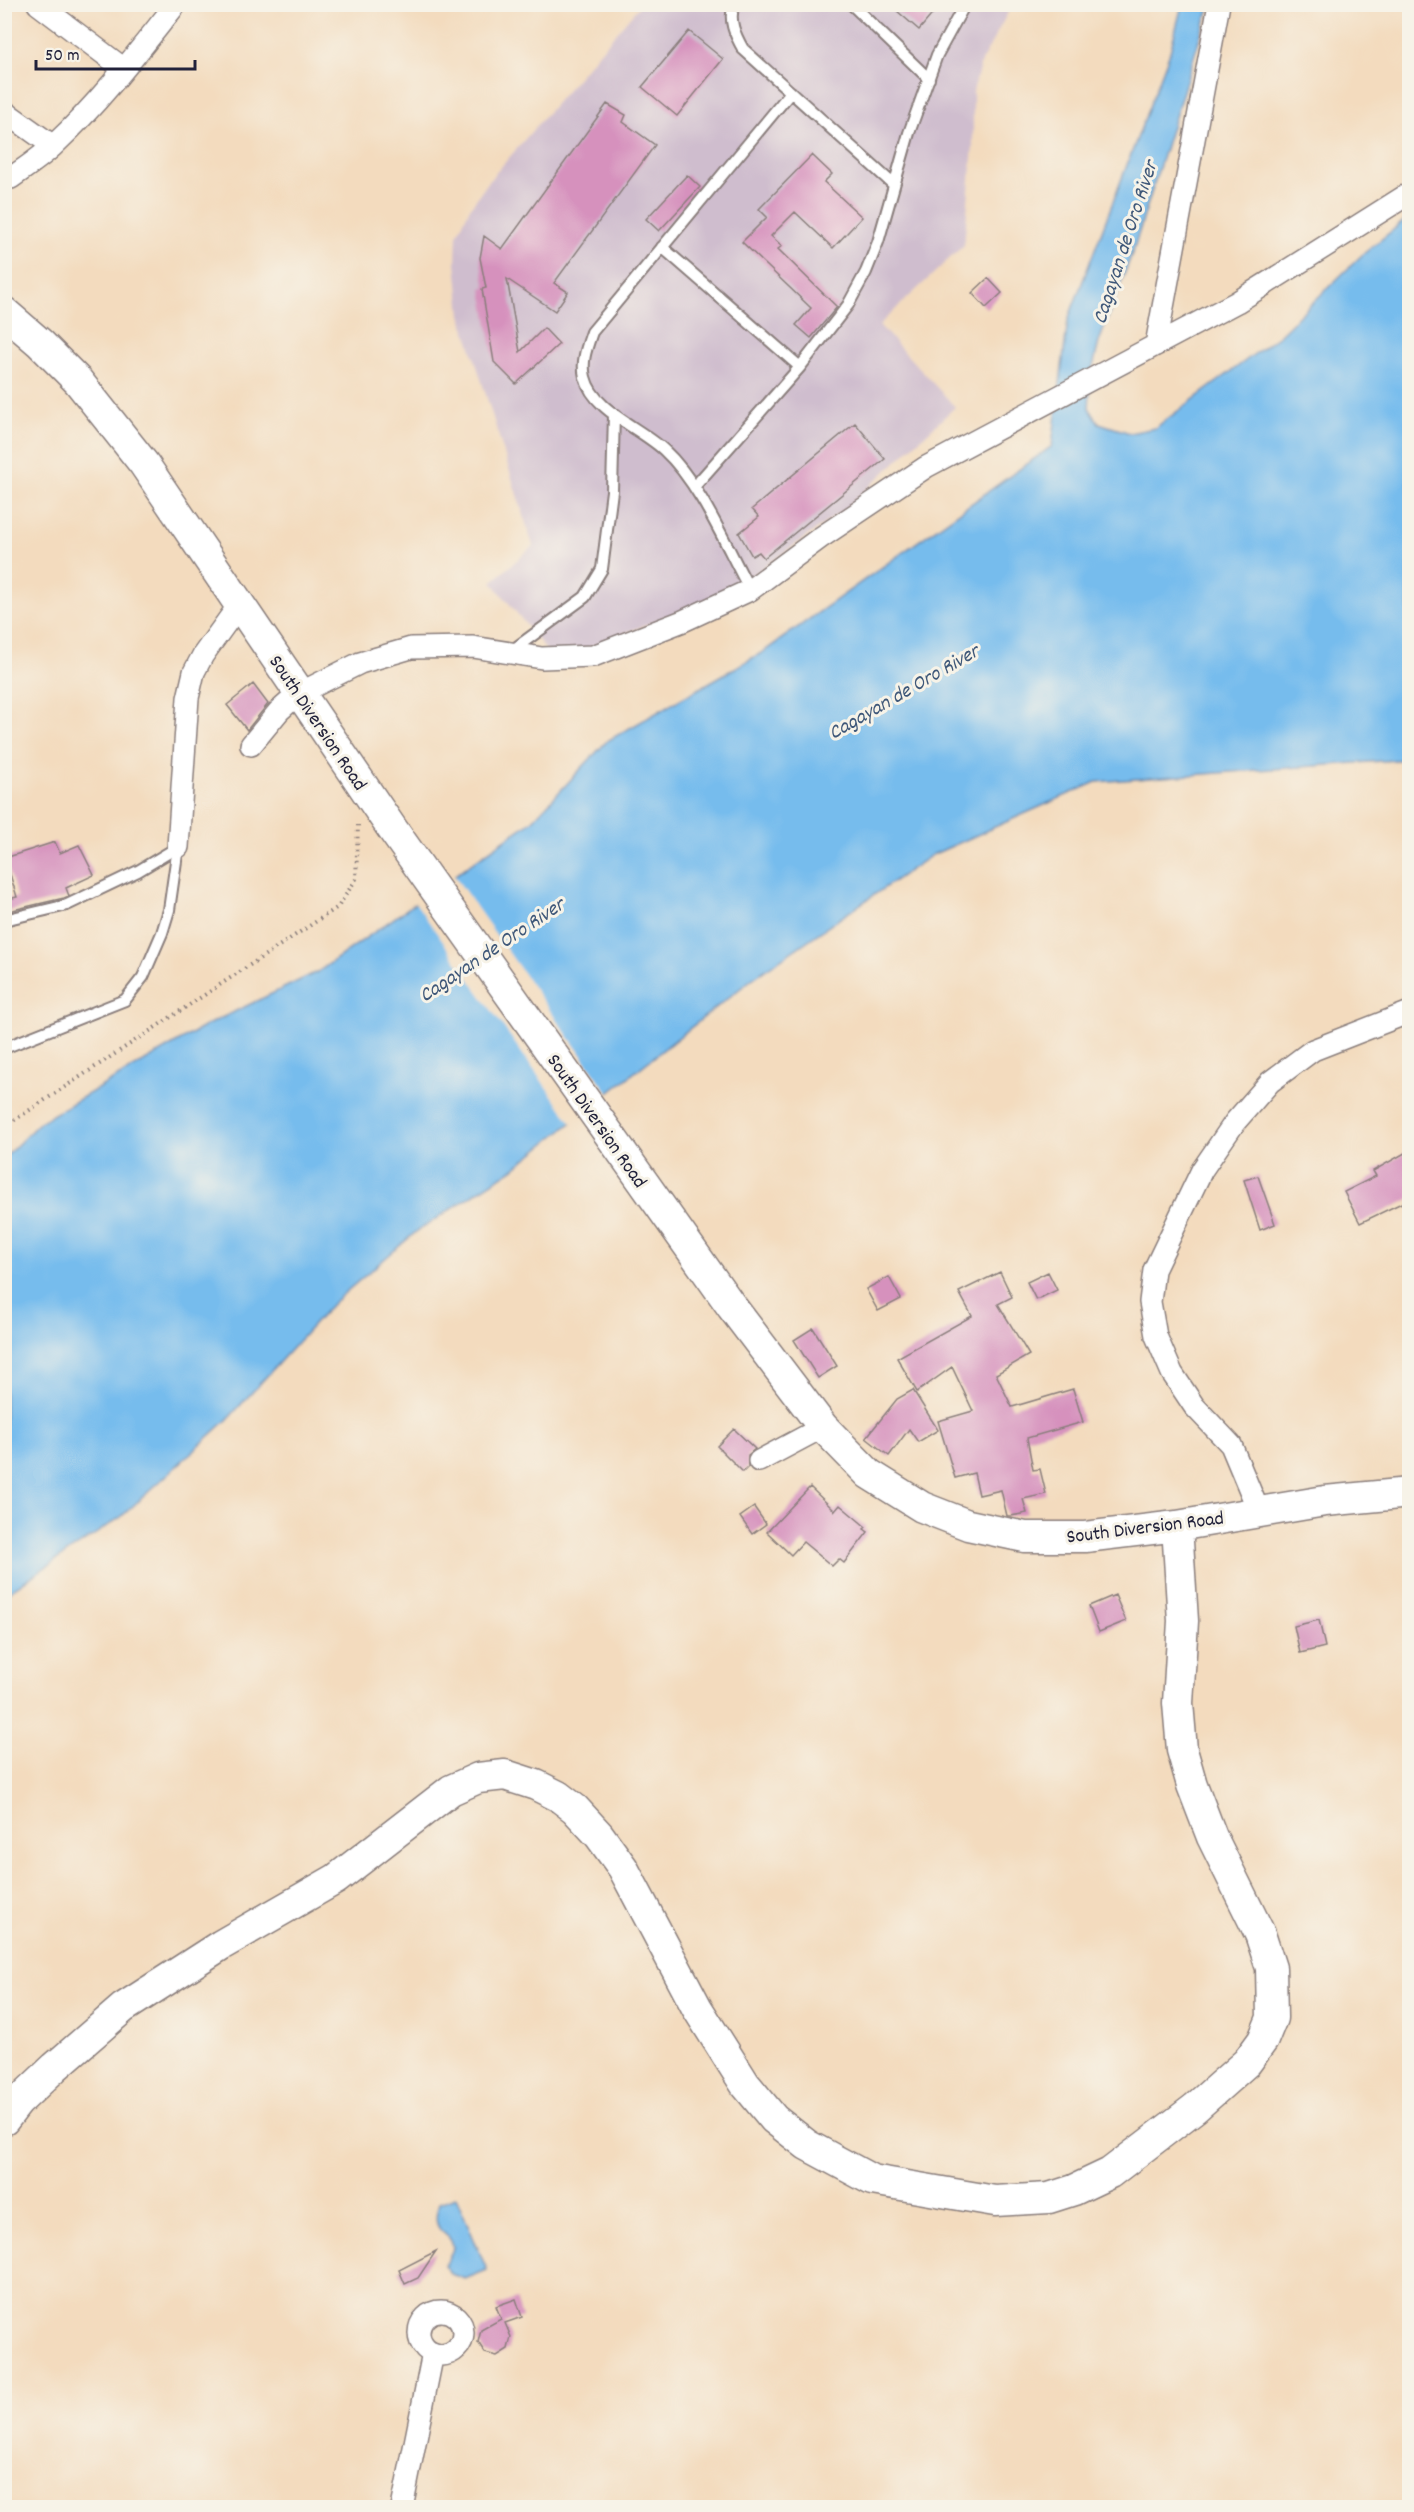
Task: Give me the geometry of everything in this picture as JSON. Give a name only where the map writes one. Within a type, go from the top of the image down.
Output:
[{"type":"street","points":[[38,4],[124,69]]},
{"type":"street","points":[[11,178],[53,146],[124,69],[176,4]]},
{"type":"street","points":[[1148,350],[1219,4]]},
{"type":"street","points":[[4,111],[53,146]]},
{"type":"street","points":[[251,745],[279,711],[298,694],[360,663],[411,648],[473,647],[542,658],[593,656],[683,621],[750,590],[820,538],[926,467],[1237,302],[1410,193]]},
{"type":"street","name":"South Diversion Road","points":[[4,312],[40,343],[78,381],[144,464],[298,694],[732,1307],[823,1428],[869,1474],[922,1507],[968,1525],[1025,1537],[1085,1537],[1178,1526],[1325,1501],[1410,1493]]},
{"type":"street","points":[[178,848],[188,698],[194,672],[203,655],[239,604]]},
{"type":"street","points":[[1259,1512],[1231,1445],[1194,1406],[1172,1373],[1156,1336],[1150,1302],[1154,1270],[1202,1170],[1234,1122],[1270,1082],[1313,1050],[1410,1012]]},
{"type":"street","points":[[759,1461],[823,1428]]},
{"type":"street","points":[[4,2120],[18,2102],[55,2067],[123,2008],[221,1945],[336,1879],[451,1790],[478,1778],[505,1775],[536,1785],[558,1796],[575,1809],[599,1835],[623,1868],[697,2008],[745,2084],[774,2120],[807,2145],[872,2180],[995,2201],[1049,2198],[1074,2190],[1110,2173],[1195,2108],[1247,2062],[1263,2040],[1272,2018],[1271,1968],[1260,1934],[1212,1837],[1192,1785],[1182,1750],[1178,1703],[1183,1621],[1178,1526]]},
{"type":"street","points":[[402,2508],[433,2353]]},
{"type":"lane","points":[[734,4],[731,12],[734,33],[743,49],[894,185]]},
{"type":"lane","points":[[851,4],[929,79]]},
{"type":"lane","points":[[694,487],[800,367],[848,305],[866,272],[878,242],[894,185],[937,55],[965,4]]},
{"type":"lane","points":[[750,590],[694,487],[663,449],[614,414],[595,396],[585,377],[584,355],[592,332],[791,92]]},
{"type":"lane","points":[[662,247],[800,367]]},
{"type":"lane","points":[[508,654],[585,597],[602,569],[612,490],[614,414]]},
{"type":"lane","points":[[4,920],[67,906],[138,871],[178,848]]},
{"type":"lane","points":[[4,1048],[124,1000],[143,978],[162,933],[169,910],[178,848]]},
{"type":"path","points":[[4,1127],[338,907],[356,879],[357,843]]},
{"type":"shaded area","points":[[640,5],[1012,5],[981,62],[973,91],[973,147],[964,245],[879,325],[955,407],[845,509],[729,592],[555,661],[492,582],[533,546],[461,315],[456,263],[457,235],[470,208],[489,181]]},
{"type":"water","name":"Cagayan de Oro River","points":[[1182,5],[1210,5],[1134,248],[1099,342],[1091,375],[1089,408],[1099,423],[1130,433],[1155,428],[1276,338],[1362,255],[1409,217],[1409,759],[1096,782],[932,855],[752,979],[513,1169],[417,1231],[333,1303],[227,1420],[121,1517],[5,1594],[4,1158],[40,1122],[207,1025],[319,971],[533,820],[607,741],[763,652],[1052,446],[1068,320],[1170,52]]},
{"type":"water","points":[[456,2197],[487,2270],[465,2279],[451,2274],[444,2265],[453,2246],[450,2239],[439,2229],[436,2216],[439,2203]]},
{"type":"pier","points":[[453,874],[610,1095],[573,1125],[414,901]]},
{"type":"building","points":[[889,4],[941,4],[919,30]]},
{"type":"building","points":[[689,31],[723,59],[677,116],[642,87]]},
{"type":"building","points":[[607,104],[626,115],[623,122],[655,145],[554,283],[568,292],[555,311],[507,279],[520,352],[544,328],[559,344],[516,384],[494,362],[482,289],[486,288],[480,258],[484,236],[502,249]]},
{"type":"building","points":[[812,155],[832,174],[824,182],[862,217],[833,248],[795,212],[771,236],[782,246],[778,249],[837,307],[811,338],[796,325],[811,308],[742,242],[767,217],[759,209]]},
{"type":"building","points":[[687,175],[700,187],[659,231],[646,219]]},
{"type":"building","points":[[988,278],[1002,293],[986,308],[972,293]]},
{"type":"building","points":[[855,423],[885,459],[764,558],[759,552],[752,556],[739,533],[759,517],[752,509]]},
{"type":"building","points":[[253,684],[268,704],[247,730],[227,705]]},
{"type":"building","points":[[55,842],[60,853],[79,845],[94,875],[66,888],[69,896],[4,912],[4,900],[17,897],[5,858]]},
{"type":"building","points":[[1410,1150],[1410,1199],[1360,1223],[1344,1192],[1376,1176],[1373,1171]]},
{"type":"building","points":[[1258,1176],[1275,1224],[1260,1230],[1244,1180]]},
{"type":"building","points":[[1000,1272],[1012,1297],[998,1304],[1029,1355],[996,1374],[1012,1407],[1073,1389],[1083,1422],[1027,1438],[1033,1470],[1040,1469],[1046,1494],[1023,1499],[1027,1513],[1011,1516],[1007,1516],[1001,1490],[979,1495],[974,1473],[955,1478],[938,1421],[973,1411],[952,1367],[917,1392],[897,1358],[972,1316],[959,1292]]},
{"type":"building","points":[[1048,1272],[1057,1290],[1036,1300],[1027,1282]]},
{"type":"building","points":[[889,1277],[901,1299],[878,1311],[866,1289]]},
{"type":"building","points":[[813,1328],[837,1366],[818,1378],[794,1340]]},
{"type":"building","points":[[913,1390],[938,1430],[918,1442],[909,1429],[889,1456],[866,1438],[897,1399]]},
{"type":"building","points":[[734,1429],[755,1449],[748,1455],[748,1467],[743,1472],[717,1446]]},
{"type":"building","points":[[810,1487],[835,1511],[840,1505],[866,1527],[864,1529],[868,1532],[844,1563],[839,1559],[832,1566],[803,1542],[791,1555],[767,1532]]},
{"type":"building","points":[[754,1507],[766,1524],[752,1534],[740,1517]]},
{"type":"building","points":[[1115,1595],[1126,1621],[1099,1632],[1089,1606]]},
{"type":"building","points":[[1319,1620],[1325,1647],[1300,1653],[1294,1626]]},
{"type":"building","points":[[436,2251],[418,2278],[405,2284],[399,2270]]},
{"type":"building","points":[[516,2299],[522,2317],[505,2323],[511,2337],[508,2349],[497,2356],[485,2353],[478,2342],[481,2330],[501,2319],[496,2306]]}]
